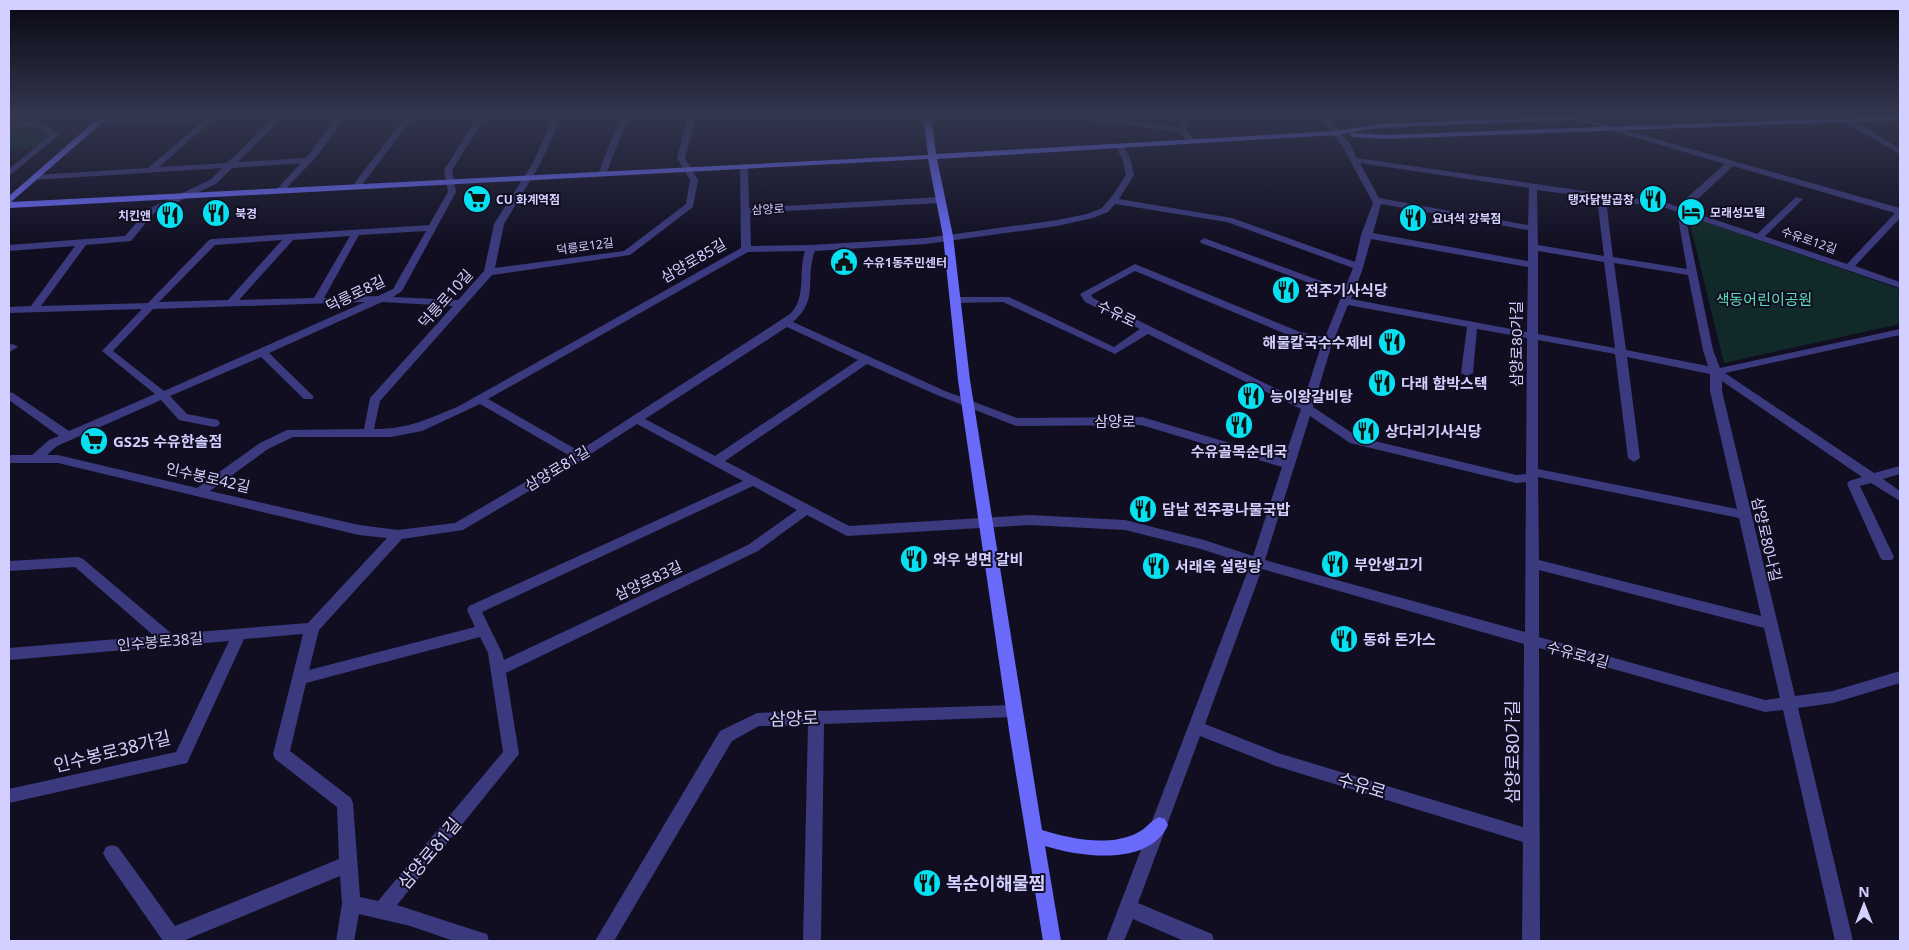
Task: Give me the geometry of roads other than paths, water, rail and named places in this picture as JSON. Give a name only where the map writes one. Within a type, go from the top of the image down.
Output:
[{"type":"main road","points":[[9,200],[57,159]]},
{"type":"main road","points":[[9,205],[883,159]]},
{"type":"main road","points":[[932,159],[948,236],[967,403],[1014,711],[1052,941]]},
{"type":"main road","points":[[1034,836],[1060,844],[1107,848],[1127,845],[1146,838],[1159,825]]},
{"type":"street","points":[[9,173],[26,159]]},
{"type":"street","points":[[151,170],[163,159]]},
{"type":"street","points":[[9,248],[128,239],[151,211],[213,182],[238,159]]},
{"type":"street","points":[[356,187],[377,159]]},
{"type":"street","name":"덕릉로8길","points":[[35,459],[53,443],[68,436],[396,291],[452,192],[448,170],[455,159]]},
{"type":"street","name":"덕릉로10길","points":[[369,428],[374,400],[489,272],[499,224],[538,159]]},
{"type":"street","points":[[602,174],[608,159]]},
{"type":"street","name":"덕릉로12길","points":[[489,272],[627,253],[690,205],[694,180],[682,159]]},
{"type":"street","points":[[948,236],[1057,223],[1104,210],[1113,201],[1130,175],[1125,159]]},
{"type":"street","points":[[1718,159],[1900,212],[1849,267]]},
{"type":"street","points":[[36,178],[308,160]]},
{"type":"street","points":[[279,191],[308,160]]},
{"type":"street","points":[[1115,941],[1258,563],[1328,342],[1358,267],[1377,203],[1354,160]]},
{"type":"street","name":"수유로12길","points":[[1354,160],[1667,206],[1900,284]]},
{"type":"street","points":[[1681,211],[1685,204],[1731,163]]},
{"type":"street","points":[[744,166],[746,249]]},
{"type":"street","name":"삼양로80가길","points":[[1531,941],[1533,186]]},
{"type":"street","points":[[1601,197],[1634,458]]},
{"type":"street","name":"삼양로","points":[[744,211],[941,200]]},
{"type":"street","points":[[1375,200],[1532,228]]},
{"type":"street","points":[[1113,201],[1229,220],[1358,267]]},
{"type":"street","name":"삼양로80나길","points":[[1681,211],[1708,350],[1716,372],[1716,391],[1790,702],[1844,941]]},
{"type":"street","points":[[214,423],[183,417],[161,394],[107,351],[212,242],[432,228]]},
{"type":"street","points":[[317,301],[356,233]]},
{"type":"street","points":[[1366,235],[1532,265]]},
{"type":"street","name":"삼양로85길","points":[[200,492],[264,446],[291,434],[391,433],[418,428],[480,399],[746,249],[811,248],[926,241],[948,236]]},
{"type":"street","points":[[231,303],[289,238]]},
{"type":"street","points":[[34,309],[84,242]]},
{"type":"street","points":[[1533,247],[1692,273]]},
{"type":"street","name":"삼양로81길","points":[[398,534],[458,527],[578,456],[786,323],[802,308],[806,258],[811,248]]},
{"type":"street","name":"수유로","points":[[1328,342],[1297,335],[1135,267],[1085,294],[1089,300],[1307,408],[1354,440],[1516,479],[1532,475]]},
{"type":"street","points":[[1346,298],[1472,325],[1695,366],[1716,372],[1900,497]]},
{"type":"street","points":[[9,310],[379,299],[461,303]]},
{"type":"street","points":[[955,300],[1005,299],[1115,351],[1148,329]]},
{"type":"street","name":"삼양로","points":[[786,323],[941,393],[1016,422],[1142,421],[1289,464]]},
{"type":"street","points":[[1467,373],[1472,325]]},
{"type":"street","points":[[1716,372],[1900,332]]},
{"type":"street","points":[[261,351],[308,396]]},
{"type":"street","points":[[716,461],[866,359]]},
{"type":"street","points":[[9,396],[68,436]]},
{"type":"street","points":[[480,399],[578,456]]},
{"type":"street","points":[[637,418],[847,531],[1030,520],[1125,525],[1204,545],[1258,563]]},
{"type":"street","name":"인수봉로42길","points":[[9,459],[58,458],[359,530],[398,534]]},
{"type":"street","points":[[1887,557],[1852,484],[1900,470]]},
{"type":"street","points":[[1532,475],[1745,515]]},
{"type":"street","name":"삼양로81길","points":[[381,911],[511,754],[495,653],[474,610],[754,481]]},
{"type":"street","name":"삼양로83길","points":[[497,670],[753,548],[807,509]]},
{"type":"street","points":[[345,941],[351,904],[345,803],[281,754],[312,628],[398,534]]},
{"type":"street","points":[[9,566],[78,562],[169,640]]},
{"type":"street","name":"수유로4길","points":[[1258,563],[1765,706],[1833,697],[1900,677]]},
{"type":"street","points":[[1532,563],[1770,624]]},
{"type":"street","name":"인수봉로38길","points":[[9,654],[312,628]]},
{"type":"street","points":[[300,679],[484,630]]},
{"type":"street","name":"인수봉로38가길","points":[[9,796],[181,758],[239,635]]},
{"type":"street","name":"삼양로","points":[[604,941],[726,736],[757,720],[1014,711]]},
{"type":"street","points":[[812,941],[816,718]]},
{"type":"street","name":"수유로","points":[[1196,728],[1276,759],[1531,837]]},
{"type":"street","points":[[112,853],[171,938],[348,864]]},
{"type":"street","points":[[351,904],[410,917],[480,941]]},
{"type":"street","points":[[1128,908],[1204,941]]},
{"type":"lane","points":[[1760,237],[1798,199]]},
{"type":"lane","points":[[1204,240],[1346,298]]},
{"type":"place","name":"CU 화계역점","points":[[477,199]]},
{"type":"place","name":"탱자닭발곱창","points":[[1653,199]]},
{"type":"place","name":"모래성모텔","points":[[1691,212]]},
{"type":"place","name":"북경","points":[[216,213]]},
{"type":"place","name":"치킨앤","points":[[170,215]]},
{"type":"place","name":"요녀석 강북점","points":[[1413,218]]},
{"type":"place","name":"수유1동주민센터","points":[[844,262]]},
{"type":"place","name":"전주기사식당","points":[[1286,290]]},
{"type":"place","name":"해물칼국수수제비","points":[[1392,342]]},
{"type":"place","name":"다래 함박스텍","points":[[1382,383]]},
{"type":"place","name":"능이왕갈비탕","points":[[1251,396]]},
{"type":"place","name":"수유골목순대국","points":[[1239,425]]},
{"type":"place","name":"상다리기사식당","points":[[1366,431]]},
{"type":"place","name":"GS25 수유한솔점","points":[[94,441]]},
{"type":"place","name":"담날 전주콩나물국밥","points":[[1143,509]]},
{"type":"place","name":"와우 냉면 갈비","points":[[914,559]]},
{"type":"place","name":"부안생고기","points":[[1335,564]]},
{"type":"place","name":"서래옥 설렁탕","points":[[1156,566]]},
{"type":"place","name":"동하 돈가스","points":[[1344,639]]},
{"type":"place","name":"복순이해물찜","points":[[927,883]]},
{"type":"park label","name":"색동어린이공원","points":[[1764,299]]}]
